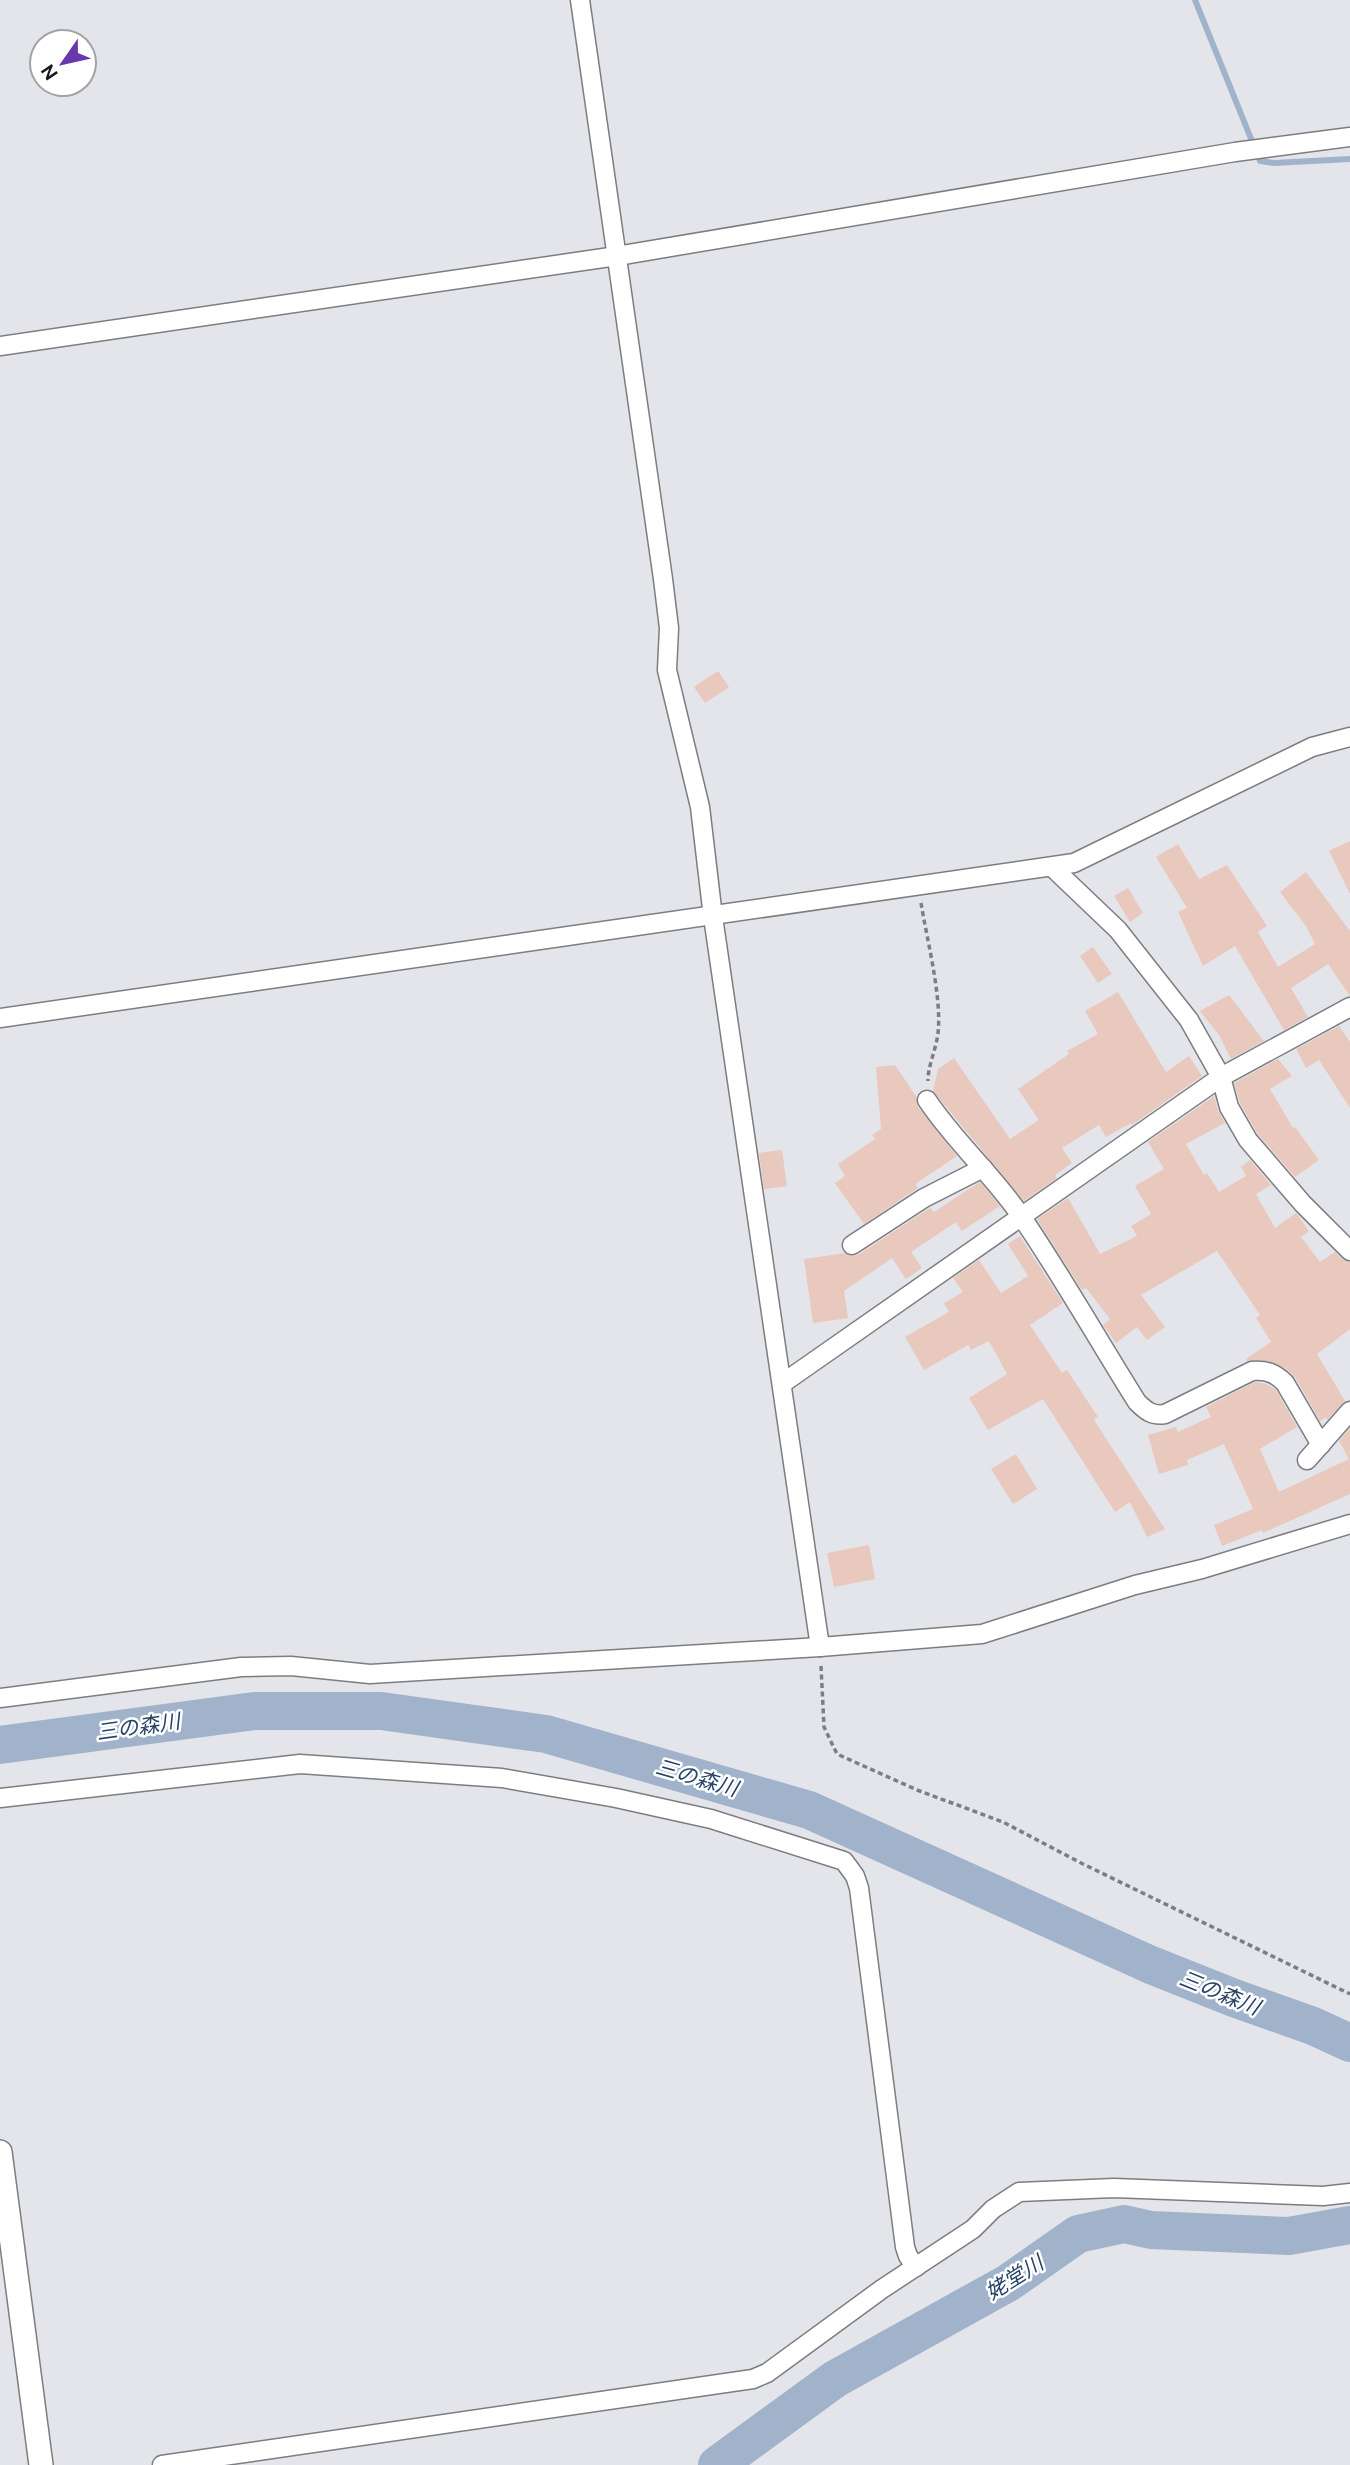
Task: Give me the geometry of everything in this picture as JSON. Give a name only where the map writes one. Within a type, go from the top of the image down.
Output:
[{"type":"street","points":[[580,0],[663,579],[668,628],[667,670],[700,807],[713,917],[820,1647]]},
{"type":"street","points":[[0,346],[617,256],[1235,152],[1350,137]]},
{"type":"street","points":[[0,1018],[1074,863],[1312,747],[1350,737]]},
{"type":"street","points":[[1052,867],[1118,930],[1189,1020],[1221,1077],[1229,1107],[1248,1140],[1303,1204],[1350,1251]]},
{"type":"street","points":[[783,1383],[1221,1077],[1350,1007]]},
{"type":"street","points":[[927,1100],[944,1125],[1022,1217],[1130,1390],[1146,1411],[1165,1414],[1252,1371],[1262,1370],[1277,1375],[1285,1383],[1321,1444]]},
{"type":"street","points":[[852,1245],[924,1198],[983,1168]]},
{"type":"street","points":[[1307,1460],[1350,1410]]},
{"type":"street","points":[[0,1698],[241,1667],[291,1666],[370,1674],[820,1647],[982,1634],[1135,1586],[1202,1569],[1350,1524]]},
{"type":"street","points":[[0,1798],[300,1764],[502,1778],[616,1798],[711,1819],[844,1861],[855,1876],[859,1888],[905,2248],[916,2267]]},
{"type":"street","points":[[0,2152],[41,2465]]},
{"type":"street","points":[[162,2465],[753,2379],[767,2373],[883,2289],[973,2229],[993,2208],[1018,2192],[1114,2188],[1323,2196],[1350,2193]]},
{"type":"path","points":[[919,887],[938,1006],[938,1033],[928,1071],[927,1100]]},
{"type":"path","points":[[820,1647],[824,1727],[837,1755],[917,1790],[1003,1822],[1081,1864],[1350,1994]]},
{"type":"building","points":[[718,671],[729,687],[705,703],[694,687]]},
{"type":"building","points":[[1350,841],[1350,894],[1329,851]]},
{"type":"building","points":[[1178,844],[1199,879],[1227,865],[1267,926],[1258,932],[1278,967],[1315,944],[1306,926],[1280,892],[1306,872],[1350,931],[1350,996],[1328,964],[1291,988],[1308,1017],[1284,1030],[1235,946],[1203,966],[1178,912],[1187,908],[1156,857]]},
{"type":"building","points":[[1128,888],[1143,913],[1130,922],[1114,896]]},
{"type":"building","points":[[1093,947],[1112,974],[1098,983],[1080,956]]},
{"type":"building","points":[[1118,992],[1166,1072],[1189,1056],[1202,1076],[1132,1125],[1131,1123],[1106,1137],[1099,1125],[1062,1148],[1072,1163],[1055,1175],[1057,1178],[1024,1201],[933,1091],[938,1069],[954,1058],[1010,1139],[1039,1120],[1018,1089],[1069,1054],[1067,1051],[1098,1034],[1085,1011]]},
{"type":"building","points":[[1229,995],[1264,1041],[1231,1059],[1219,1035],[1200,1011]]},
{"type":"building","points":[[1339,1026],[1350,1042],[1350,1108],[1319,1060],[1306,1068],[1296,1049]]},
{"type":"building","points":[[1278,1059],[1292,1076],[1270,1089],[1293,1128],[1295,1127],[1319,1160],[1295,1177],[1257,1133],[1240,1103],[1234,1083]]},
{"type":"building","points":[[895,1065],[916,1096],[918,1107],[957,1156],[915,1184],[918,1188],[864,1224],[835,1183],[845,1176],[838,1164],[875,1139],[872,1135],[881,1129],[876,1067]]},
{"type":"building","points":[[1214,1096],[1225,1123],[1186,1144],[1204,1175],[1207,1173],[1219,1192],[1246,1176],[1241,1167],[1250,1160],[1271,1185],[1256,1194],[1275,1228],[1296,1213],[1309,1231],[1301,1237],[1320,1262],[1335,1252],[1350,1262],[1350,1329],[1317,1354],[1345,1401],[1327,1420],[1326,1417],[1320,1421],[1295,1377],[1285,1368],[1269,1361],[1247,1361],[1246,1359],[1271,1342],[1256,1318],[1260,1315],[1217,1251],[1141,1295],[1165,1327],[1147,1340],[1137,1327],[1116,1343],[1103,1325],[1110,1319],[1086,1288],[1082,1290],[1037,1219],[1068,1198],[1100,1254],[1137,1236],[1131,1226],[1151,1214],[1135,1186],[1164,1169],[1148,1142]]},
{"type":"building","points":[[782,1150],[787,1186],[764,1189],[759,1153]]},
{"type":"building","points":[[980,1182],[1000,1206],[962,1231],[956,1222],[911,1252],[922,1268],[906,1279],[892,1258],[844,1291],[848,1318],[813,1323],[804,1259],[845,1253],[858,1255],[930,1208],[934,1212]]},
{"type":"building","points":[[1020,1236],[1063,1303],[1030,1325],[1062,1373],[1067,1370],[1098,1417],[1094,1420],[1165,1529],[1147,1537],[1130,1502],[1115,1512],[1043,1399],[988,1430],[969,1398],[1007,1374],[989,1341],[971,1350],[968,1345],[924,1370],[905,1337],[949,1312],[944,1303],[963,1292],[953,1278],[979,1260],[1001,1293],[1028,1276],[1008,1244]]},
{"type":"building","points":[[1255,1382],[1276,1390],[1297,1427],[1260,1449],[1279,1492],[1349,1459],[1339,1441],[1350,1428],[1350,1494],[1263,1533],[1262,1530],[1222,1546],[1214,1525],[1253,1509],[1224,1444],[1187,1460],[1188,1465],[1159,1474],[1148,1435],[1176,1427],[1178,1432],[1211,1417],[1206,1407]]},
{"type":"building","points":[[1016,1454],[1037,1489],[1013,1504],[991,1469]]},
{"type":"building","points":[[869,1545],[875,1579],[834,1587],[827,1553]]},
{"type":"waterway","points":[[1195,0],[1260,161],[1274,163],[1350,159]]},
{"type":"waterway","name":"三の森川","points":[[0,1745],[254,1711],[381,1711],[546,1734],[809,1810],[1151,1965],[1313,2026],[1350,2043]]},
{"type":"waterway","name":"姥堂川","points":[[717,2465],[835,2379],[1008,2283],[1078,2234],[1124,2224],[1151,2230],[1289,2236],[1350,2225]]}]
